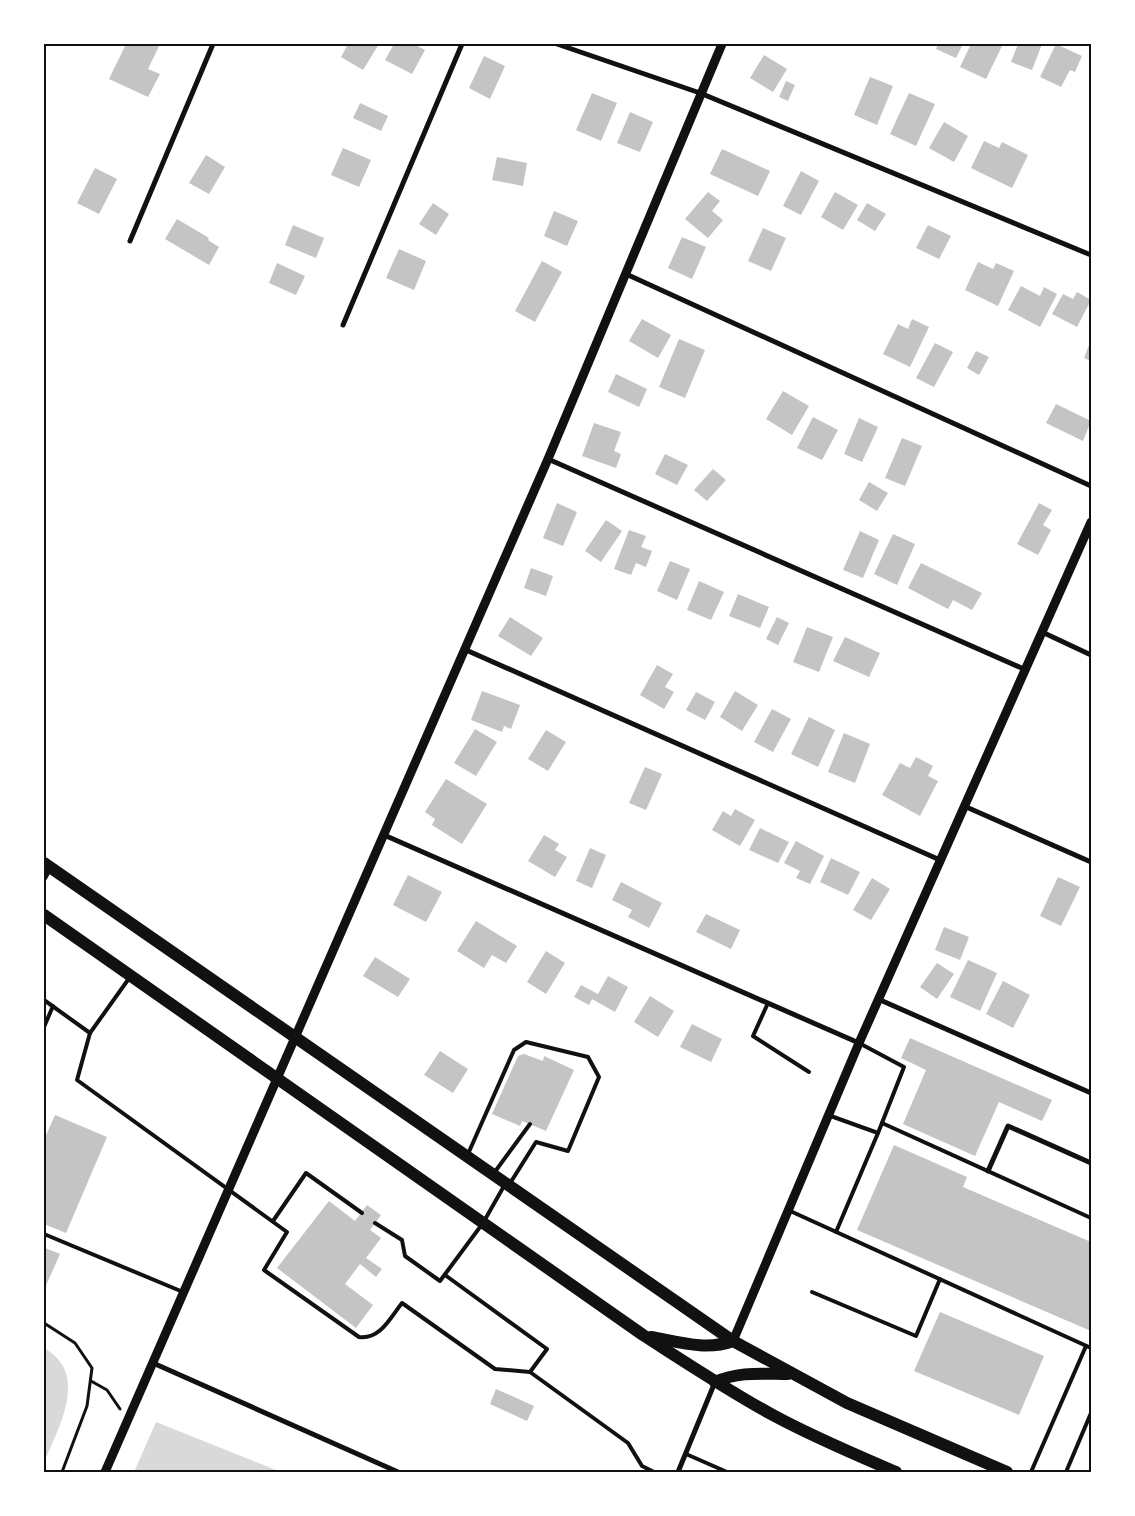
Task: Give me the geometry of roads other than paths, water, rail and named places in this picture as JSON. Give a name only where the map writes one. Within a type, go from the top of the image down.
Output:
[{"type":"main road","points":[[47,865],[492,1176],[733,1341],[846,1403],[1007,1472]]},
{"type":"main road","points":[[44,915],[643,1335],[715,1382],[820,1438],[896,1472]]},
{"type":"main road","points":[[643,1335],[700,1346],[720,1346],[733,1341]]},
{"type":"main road","points":[[715,1382],[728,1376],[748,1373],[791,1374]]},
{"type":"street","points":[[130,241],[213,44]]},
{"type":"street","points":[[343,325],[462,44]]},
{"type":"street","points":[[557,44],[700,93],[1091,255]]},
{"type":"street","points":[[105,1472],[466,650],[722,44]]},
{"type":"street","points":[[626,274],[1091,486]]},
{"type":"street","points":[[548,459],[1026,670]]},
{"type":"street","points":[[733,1341],[859,1043],[1091,522]]},
{"type":"street","points":[[1042,632],[1091,655]]},
{"type":"street","points":[[466,650],[940,860]]},
{"type":"street","points":[[964,806],[1091,862]]},
{"type":"street","points":[[384,835],[859,1043]]},
{"type":"street","points":[[44,879],[47,865]]},
{"type":"street","points":[[878,1000],[1091,1093]]},
{"type":"street","points":[[988,1171],[1008,1126],[1091,1163]]},
{"type":"street","points":[[153,1363],[398,1472]]},
{"type":"street","points":[[678,1472],[715,1382]]},
{"type":"lane","points":[[131,976],[90,1033],[77,1080],[287,1232],[264,1270],[359,1337],[369,1339],[378,1334],[402,1303],[495,1370],[530,1372],[628,1443],[642,1466],[654,1472]]},
{"type":"lane","points":[[44,1000],[90,1033]]},
{"type":"lane","points":[[768,1003],[753,1036],[809,1072]]},
{"type":"lane","points":[[44,1026],[53,1006]]},
{"type":"lane","points":[[375,1222],[402,1240],[405,1256],[440,1281],[483,1223],[536,1142],[568,1151],[599,1077],[588,1057],[526,1042],[514,1050],[467,1158]]},
{"type":"lane","points":[[836,1232],[904,1067],[859,1043]]},
{"type":"lane","points":[[828,1116],[878,1133]]},
{"type":"lane","points":[[882,1123],[1091,1218]]},
{"type":"lane","points":[[492,1176],[530,1124]]},
{"type":"lane","points":[[273,1221],[306,1173],[362,1212]]},
{"type":"lane","points":[[788,1210],[1089,1347],[1031,1472]]},
{"type":"lane","points":[[44,1234],[184,1292]]},
{"type":"lane","points":[[444,1275],[547,1350],[530,1372]]},
{"type":"lane","points":[[812,1292],[916,1336],[940,1279]]},
{"type":"lane","points":[[1066,1472],[1091,1413]]},
{"type":"lane","points":[[686,1454],[728,1472]]}]
